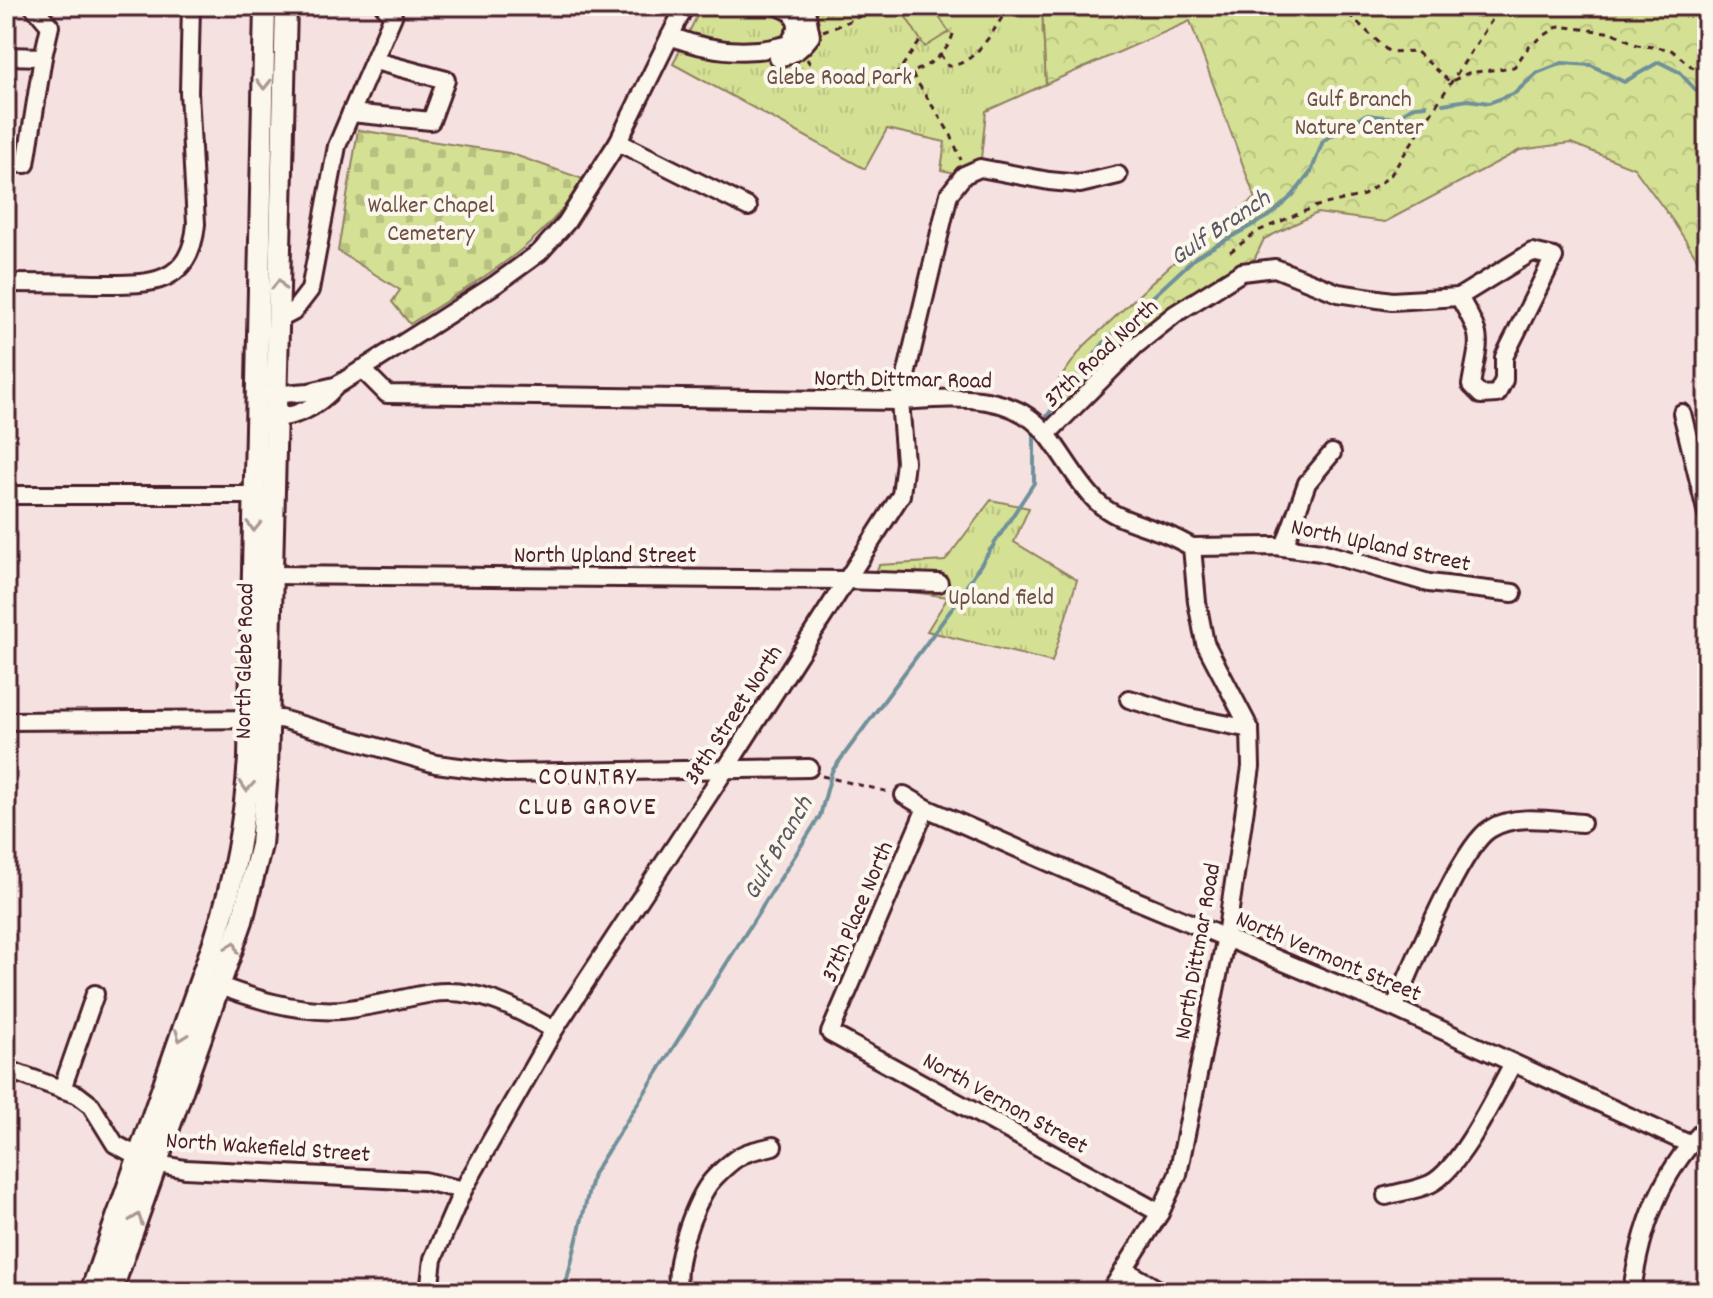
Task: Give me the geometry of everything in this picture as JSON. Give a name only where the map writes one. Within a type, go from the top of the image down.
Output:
[{"type":"main road","name":"North Glebe Road","points":[[91,1292],[148,1159],[210,983],[238,859],[258,718],[271,575],[266,419],[265,6]]},
{"type":"main road","name":"North Glebe Road","points":[[266,396],[278,320],[286,6]]},
{"type":"main road","name":"North Glebe Road","points":[[258,718],[255,495],[266,419]]},
{"type":"main road","name":"North Glebe Road","points":[[111,1292],[148,1159]]},
{"type":"street","points":[[33,6],[50,26]]},
{"type":"street","points":[[6,163],[26,164],[43,57],[56,6]]},
{"type":"street","points":[[6,283],[150,283],[174,273],[187,259],[196,224],[189,92],[191,6]]},
{"type":"street","points":[[278,320],[293,312],[310,290],[337,146],[393,16],[384,6]]},
{"type":"street","points":[[266,419],[309,410],[336,386],[496,284],[540,252],[566,223],[618,142],[685,6]]},
{"type":"street","points":[[670,36],[716,48],[753,52],[773,49],[789,44],[798,27],[785,10]]},
{"type":"street","points":[[773,49],[775,59],[794,54],[806,43],[806,10],[785,10]]},
{"type":"street","points":[[6,56],[43,57]]},
{"type":"street","points":[[351,113],[431,121],[446,80],[375,61]]},
{"type":"street","points":[[618,142],[748,207]]},
{"type":"street","name":"38th Street North","points":[[429,1292],[433,1259],[463,1190],[554,1030],[901,495],[905,462],[900,401],[949,194],[964,175],[980,168],[1080,184],[1118,175]]},
{"type":"street","name":"37th Road North","points":[[1047,434],[1135,346],[1175,314],[1242,272],[1275,268],[1338,293],[1392,301],[1459,297],[1532,252],[1554,257],[1504,357],[1504,380],[1497,394],[1481,395],[1471,385],[1480,347],[1477,328],[1459,297]]},
{"type":"street","name":"North Dittmar Road","points":[[362,369],[387,394],[900,401],[958,398],[1003,404],[1031,417],[1099,503],[1127,521],[1160,531],[1192,547],[1197,602],[1205,643],[1250,729],[1251,767],[1226,936],[1178,1174],[1160,1213],[1110,1292]]},
{"type":"street","points":[[266,396],[336,386]]},
{"type":"street","points":[[1682,413],[1707,514]]},
{"type":"street","points":[[1284,547],[1307,483],[1332,453]]},
{"type":"street","points":[[6,495],[255,495]]},
{"type":"street","name":"North Upland Street","points":[[1192,547],[1284,547],[1321,552],[1429,583],[1513,593]]},
{"type":"street","name":"North Upland Street","points":[[271,575],[939,583]]},
{"type":"street","points":[[1129,699],[1189,717],[1250,729]]},
{"type":"street","points":[[6,721],[288,720],[416,759],[479,771],[814,772]]},
{"type":"street","name":"North Vermont Street","points":[[904,795],[926,808],[1135,900],[1394,1008],[1689,1144]]},
{"type":"street","name":"37th Place North","points":[[830,1033],[926,808]]},
{"type":"street","points":[[1394,1008],[1446,895],[1475,841],[1492,828],[1523,819],[1582,823]]},
{"type":"street","points":[[210,983],[286,1006],[339,1010],[434,993],[470,994],[509,1004],[554,1030]]},
{"type":"street","points":[[62,1089],[95,994]]},
{"type":"street","name":"North Vernon Street","points":[[830,1033],[1160,1213]]},
{"type":"street","points":[[1386,1196],[1431,1184],[1480,1127],[1512,1065]]},
{"type":"street","name":"North Wakefield Street","points":[[6,1069],[78,1095],[91,1105],[115,1144],[148,1159],[185,1169],[424,1181],[463,1190]]},
{"type":"street","points":[[1632,1292],[1646,1225],[1663,1185],[1689,1144],[1707,1127]]},
{"type":"street","points":[[680,1292],[677,1284],[681,1253],[709,1184],[741,1155],[773,1146]]},
{"type":"street","points":[[1125,1270],[1162,1292]]},
{"type":"path","points":[[877,6],[806,43],[812,68],[824,78],[845,83],[912,74],[926,67],[940,54],[949,44],[954,28]]},
{"type":"path","points":[[940,54],[948,66],[964,62],[995,29],[1009,6]]},
{"type":"path","points":[[1340,6],[1389,52],[1416,51],[1450,82]]},
{"type":"path","points":[[1230,252],[1258,231],[1317,206],[1364,195],[1390,176],[1501,6]]},
{"type":"path","points":[[1450,82],[1468,73],[1514,67],[1530,45],[1559,26],[1614,33],[1637,45],[1670,49],[1707,79]]},
{"type":"path","points":[[894,78],[921,40]]},
{"type":"path","points":[[912,74],[960,154]]},
{"type":"path","points":[[814,772],[904,795]]},
{"type":"green space","name":"Glebe Road Park","points":[[702,6],[1042,6],[1046,84],[986,111],[980,168],[964,175],[941,170],[945,142],[887,129],[865,169],[673,64]]},
{"type":"green space","points":[[899,6],[932,6],[949,32],[925,47]]},
{"type":"green space","name":"Gulf Branch Nature Center","points":[[1042,6],[1707,6],[1707,274],[1634,168],[1571,143],[1520,150],[1385,222],[1317,213],[1264,239],[1255,258],[1242,272],[1175,314],[1066,415],[1048,395],[1083,347],[1190,247],[1255,198],[1190,21],[1046,84]]},
{"type":"green space","name":"Walker Chapel Cemetery","points":[[358,130],[509,153],[583,179],[567,204],[528,244],[483,278],[410,324],[392,302],[400,290],[338,251]]},
{"type":"green space","name":"Upland field","points":[[991,500],[1029,508],[1014,542],[1077,580],[1052,662],[927,631],[948,597],[870,586],[879,565],[945,561]]},
{"type":"waterway","name":"Gulf Branch","points":[[1443,104],[1468,100],[1489,103],[1515,93],[1537,73],[1562,63],[1591,65],[1624,82],[1659,62],[1679,72],[1707,102]]},
{"type":"waterway","name":"Gulf Branch","points":[[1047,416],[1106,340],[1197,256],[1272,214],[1293,195],[1311,172],[1323,141],[1365,115],[1395,118],[1415,106],[1426,105]]},
{"type":"waterway","name":"Gulf Branch","points":[[564,1292],[593,1174],[820,816],[832,771],[951,610],[1034,483],[1034,434]]},
{"type":"district","name":"COUNTRY CLUB GROVE","points":[[588,790]]}]
